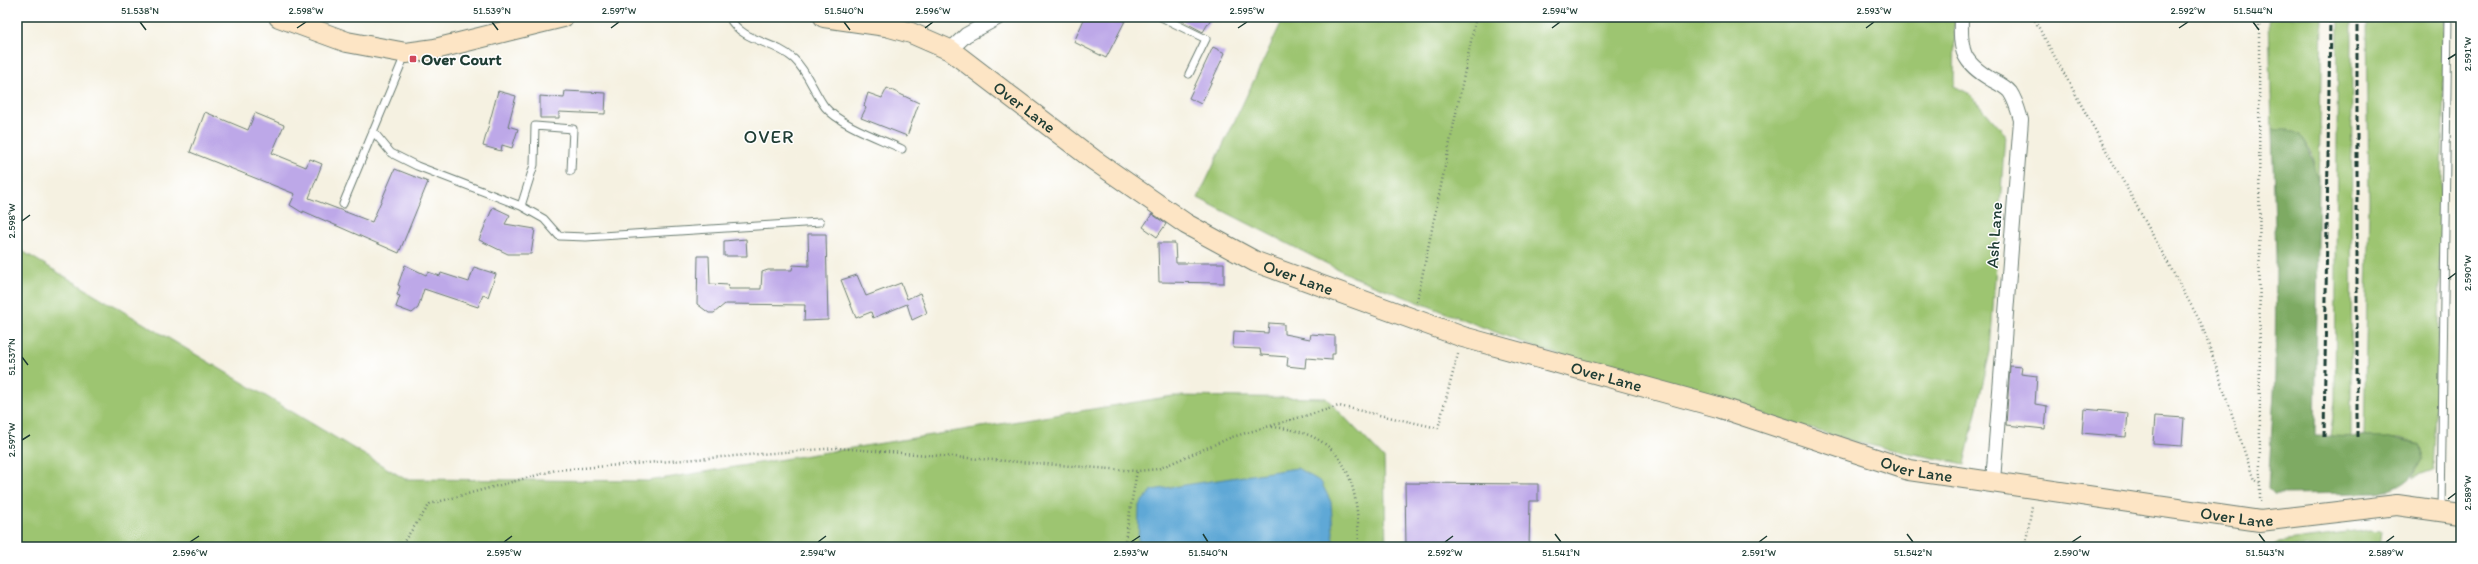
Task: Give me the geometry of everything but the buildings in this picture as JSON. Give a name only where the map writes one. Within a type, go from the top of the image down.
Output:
[{"type":"street","points":[[279,17],[347,42],[406,53],[435,49],[563,17]]},
{"type":"street","name":"Over Lane","points":[[824,17],[886,26],[911,33],[950,50],[1094,160],[1186,224],[1256,262],[1463,337],[1718,407],[1909,470],[2036,486],[2260,521],[2397,505],[2461,514]]},
{"type":"street","points":[[950,50],[966,36],[999,17]]},
{"type":"street","name":"Ash Lane","points":[[1961,17],[1960,39],[1965,55],[1972,68],[2009,90],[2017,104],[2021,120],[1993,481]]},
{"type":"lane","points":[[729,17],[737,29],[746,36],[783,51],[794,59],[827,109],[855,128],[902,149]]},
{"type":"lane","points":[[1161,17],[1206,39],[1189,74]]},
{"type":"lane","points":[[2441,510],[2448,17]]},
{"type":"lane","points":[[343,204],[406,53]]},
{"type":"lane","points":[[521,206],[534,165],[535,126],[573,129],[572,171]]},
{"type":"lane","points":[[373,130],[391,152],[418,166],[521,206],[544,219],[559,236],[594,236],[820,222]]},
{"type":"path","points":[[1413,319],[1475,22],[1479,17]]},
{"type":"path","points":[[2033,17],[2202,325],[2254,480],[2261,483],[2259,17]]},
{"type":"path","points":[[400,547],[430,504],[556,470],[837,448],[1137,471],[1158,469],[1232,437],[1339,406],[1438,428],[1463,337]]},
{"type":"path","points":[[1270,427],[1294,429],[1312,434],[1332,448],[1346,469],[1355,495],[1359,547]]},
{"type":"path","points":[[1126,540],[1137,471]]},
{"type":"path","points":[[2025,547],[2036,486]]},
{"type":"green space","points":[[1284,17],[1955,17],[1954,86],[1970,94],[2005,134],[1990,352],[1964,464],[1859,443],[1539,349],[1351,276],[1198,198]]},
{"type":"green space","points":[[2269,17],[2322,17],[2319,181],[2310,151],[2302,138],[2285,131],[2272,130]]},
{"type":"green space","points":[[2338,17],[2352,17],[2351,437],[2330,436],[2335,402]]},
{"type":"green space","points":[[2367,17],[2445,17],[2438,378],[2433,470],[2413,477],[2423,459],[2420,445],[2400,439],[2364,437],[2369,203]]},
{"type":"green space","points":[[2272,130],[2289,130],[2300,134],[2305,141],[2319,181],[2315,436],[2385,437],[2420,445],[2423,459],[2419,466],[2410,478],[2392,489],[2377,493],[2274,494],[2268,488],[2275,376],[2276,258]]},
{"type":"green space","points":[[17,248],[405,479],[648,481],[1173,396],[1326,398],[1384,458],[1386,547],[17,547]]},
{"type":"green space","points":[[2369,530],[2381,531],[2379,547],[2271,547],[2279,542]]},
{"type":"water","points":[[1297,468],[1321,482],[1331,502],[1334,547],[1138,547],[1139,505],[1152,490]]},
{"type":"railway","points":[[2324,437],[2330,17]]},
{"type":"railway","points":[[2357,17],[2357,437]]},
{"type":"place","name":"Over Court","points":[[413,59]]},
{"type":"district","name":"OVER","points":[[769,136]]}]
